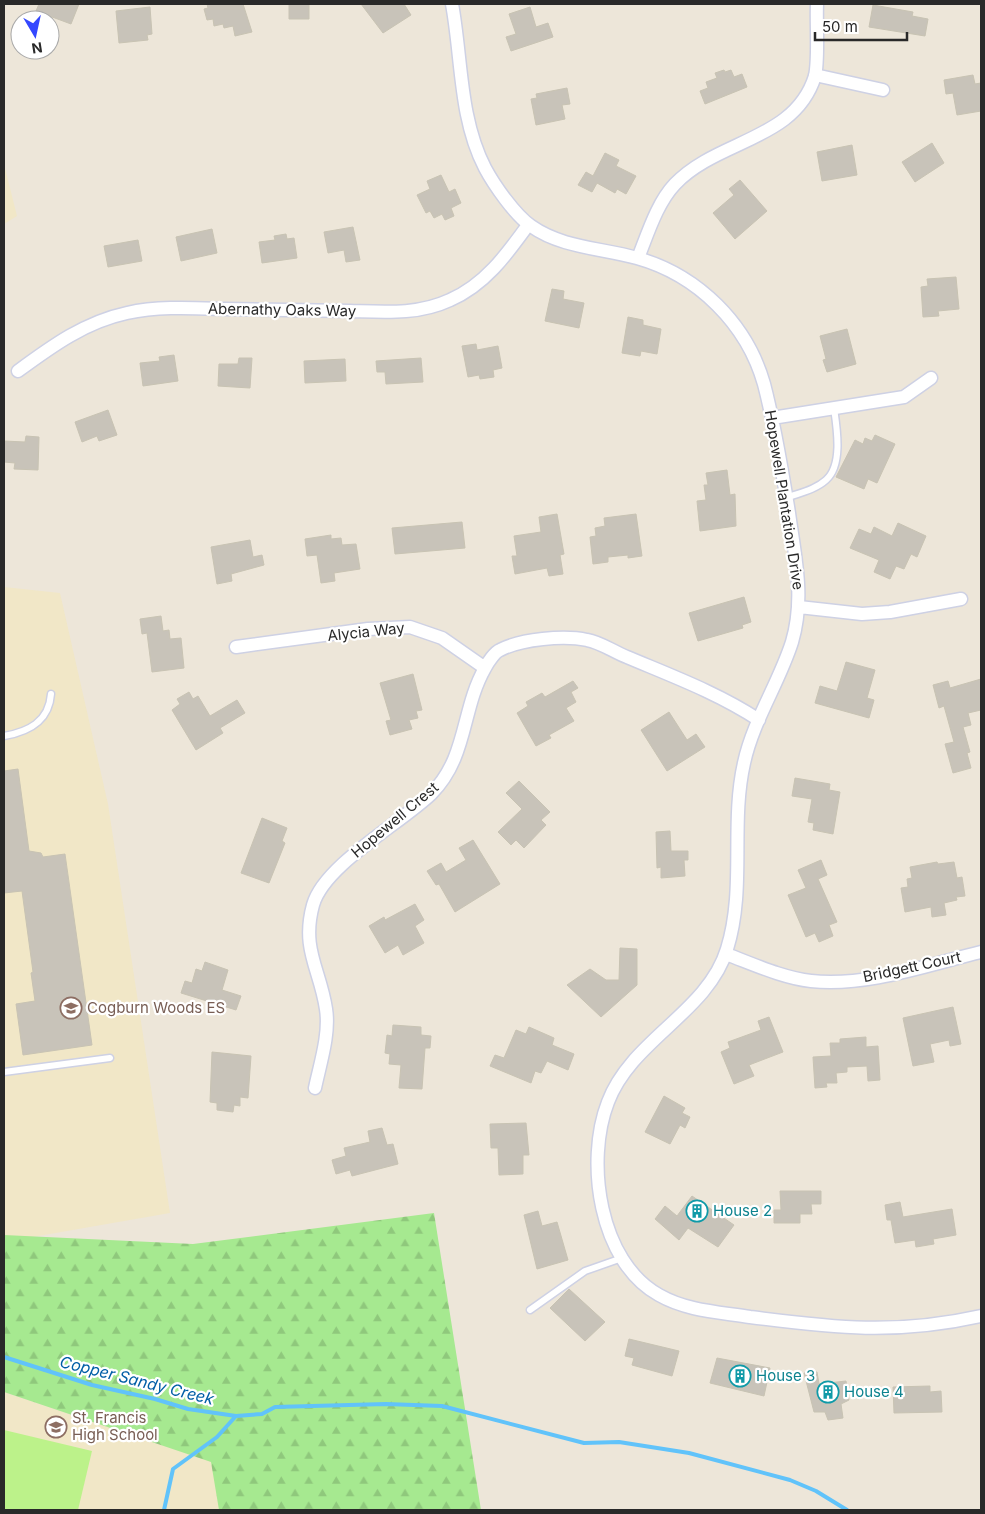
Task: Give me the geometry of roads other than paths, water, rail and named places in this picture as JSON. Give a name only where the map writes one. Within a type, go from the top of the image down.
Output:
[{"type":"street","name":"Hopewell Plantation Drive","points":[[452,4],[466,114],[476,149],[488,174],[528,225],[559,241],[638,258],[687,282],[717,304],[741,332],[758,365],[772,418],[798,567],[800,607],[791,645],[744,762],[737,816],[738,883],[734,920],[726,954],[704,991],[630,1063],[609,1098],[601,1122],[598,1178],[606,1221],[623,1257],[636,1277],[654,1292],[674,1302],[697,1310],[829,1328],[915,1328],[981,1316]]},
{"type":"street","points":[[638,258],[655,215],[674,185],[701,162],[776,127],[791,116],[803,102],[815,75],[817,4]]},
{"type":"street","points":[[815,75],[883,90]]},
{"type":"street","name":"Abernathy Oaks Way","points":[[18,371],[60,341],[92,324],[145,310],[182,308],[397,312],[434,306],[452,300],[482,280],[508,253],[528,225]]},
{"type":"street","points":[[772,418],[904,397],[931,378]]},
{"type":"street","points":[[800,607],[862,614],[890,612],[961,599]]},
{"type":"street","name":"Alycia Way","points":[[236,647],[368,629],[410,627],[442,638],[485,668]]},
{"type":"street","name":"Hopewell Crest","points":[[315,1088],[325,1038],[327,1011],[309,944],[310,922],[314,902],[331,877],[346,862],[431,794],[446,776],[456,758],[470,706],[485,668],[499,650],[521,642],[544,639],[587,640],[739,706],[760,720]]},
{"type":"street","name":"Bridgett Court","points":[[726,954],[810,981],[832,981],[874,977],[981,952]]},
{"type":"lane","points":[[786,498],[814,488],[826,480],[833,471],[837,448],[834,408]]},
{"type":"lane","points":[[4,736],[19,734],[39,724],[50,704],[51,694]]},
{"type":"lane","points":[[4,1072],[110,1058]]},
{"type":"lane","points":[[530,1310],[585,1271],[623,1257]]},
{"type":"waterway","name":"Copper Sandy Creek","points":[[4,1357],[92,1385],[155,1399],[188,1409],[236,1416],[262,1414],[275,1407],[386,1404],[442,1406],[584,1443],[619,1442],[689,1453],[790,1480],[816,1491],[847,1510]]},
{"type":"waterway","points":[[164,1510],[173,1469],[217,1437],[236,1416]]},
{"type":"place","name":"Cogburn Woods ES","points":[[71,1008]]},
{"type":"place","name":"House 2","points":[[697,1211]]},
{"type":"place","name":"House 3","points":[[740,1376]]},
{"type":"place","name":"House 4","points":[[828,1392]]},
{"type":"place","name":"St. Francis High School","points":[[56,1427]]}]
